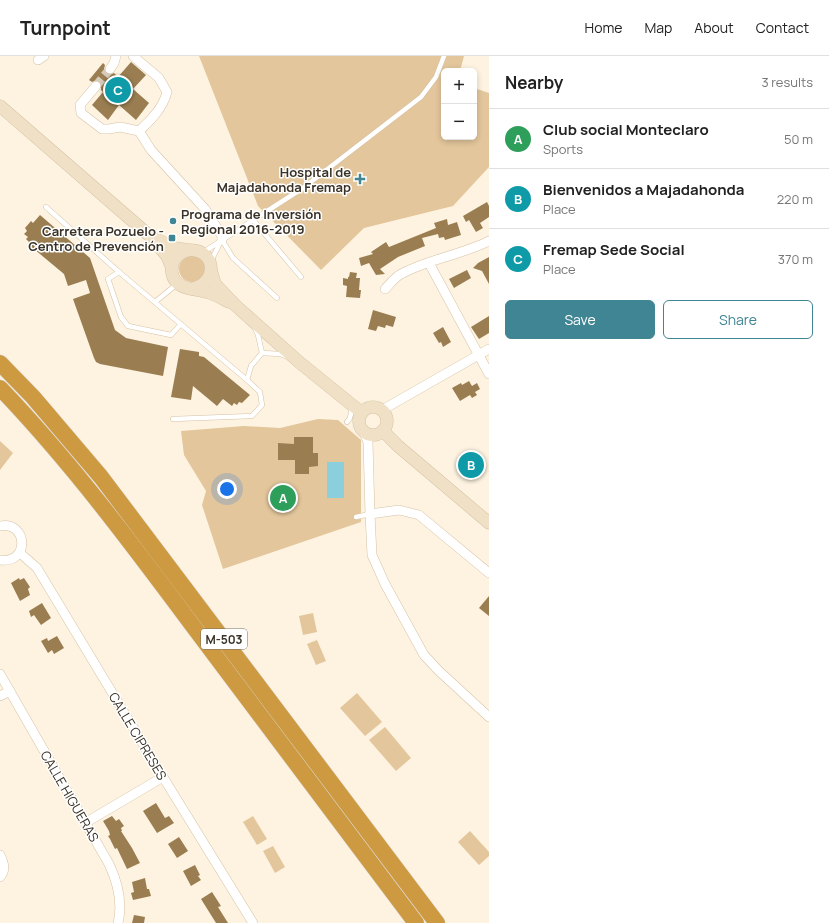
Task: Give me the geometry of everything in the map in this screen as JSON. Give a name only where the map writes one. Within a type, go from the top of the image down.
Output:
[{"type":"highway","name":"M-503","points":[[0,363],[38,403],[101,477],[437,923]]},
{"type":"highway","name":"M-503","points":[[0,388],[32,421],[141,556],[416,923]]},
{"type":"highway","points":[[0,396],[32,421]]},
{"type":"street","points":[[133,56],[159,78],[167,92],[164,102],[139,131]]},
{"type":"street","points":[[96,86],[80,104],[81,113],[102,129],[120,127],[139,131],[151,150],[205,209],[222,236],[222,240]]},
{"type":"street","points":[[0,106],[151,237],[167,256],[172,268]]},
{"type":"street","points":[[151,237],[175,248],[195,250],[206,257],[215,284],[235,305],[299,362],[362,413]]},
{"type":"street","points":[[385,289],[400,275],[429,263],[475,248],[489,241]]},
{"type":"street","points":[[188,250],[182,252],[173,262],[172,274],[177,283],[184,288],[209,293],[235,305]]},
{"type":"street","points":[[429,263],[489,374]]},
{"type":"street","points":[[191,289],[199,288],[205,284],[209,277],[210,267]]},
{"type":"street","points":[[382,410],[489,349]]},
{"type":"street","points":[[372,434],[387,423],[382,410],[378,408],[369,408],[362,413],[359,422],[372,434],[398,446],[489,523]]},
{"type":"street","points":[[372,434],[370,514],[372,555],[385,584],[424,655],[439,671],[489,717]]},
{"type":"street","points":[[370,514],[399,510],[429,518],[489,573]]},
{"type":"street","points":[[0,526],[8,526],[18,531],[22,542],[20,553],[11,560],[0,560]]},
{"type":"street","name":"CALLE CIPRESES","points":[[20,553],[38,568],[163,777],[253,923]]},
{"type":"street","name":"CALLE HIGUERAS","points":[[0,674],[115,877],[119,892],[120,905],[118,923]]},
{"type":"street","points":[[0,696],[10,691]]},
{"type":"street","points":[[85,823],[163,777]]},
{"type":"street","points":[[0,855],[5,863],[3,873],[0,877]]},
{"type":"lane","points":[[201,253],[302,188],[421,96],[436,77],[444,56]]},
{"type":"lane","points":[[46,207],[119,272],[248,380],[260,392],[262,406],[252,416],[172,419]]},
{"type":"lane","points":[[253,220],[302,277]]},
{"type":"lane","points":[[210,267],[222,240]]},
{"type":"lane","points":[[222,240],[233,258],[277,298]]},
{"type":"lane","points":[[119,272],[108,279],[120,317],[128,326],[170,335],[181,324]]},
{"type":"lane","points":[[155,302],[177,283]]},
{"type":"lane","points":[[249,318],[258,335],[262,353]]},
{"type":"lane","points":[[248,380],[252,366],[262,353]]},
{"type":"lane","points":[[262,353],[280,354],[299,362]]},
{"type":"lane","points":[[344,398],[350,407],[351,413],[350,419],[347,422]]},
{"type":"lane","points":[[356,517],[370,514]]},
{"type":"shaded area","name":"Hospital de Majadahonda Fremap","points":[[199,56],[464,56],[461,68],[441,68],[441,140],[477,140],[477,89],[489,93],[489,167],[453,206],[364,228],[321,270],[258,206]]},
{"type":"shaded area","points":[[192,256],[201,260],[205,269],[201,278],[192,282],[183,278],[179,269],[183,260]]},
{"type":"shaded area","points":[[318,419],[338,420],[361,440],[361,522],[223,569],[202,505],[206,491],[184,455],[181,431],[244,426],[280,428]]},
{"type":"shaded area","points":[[0,441],[13,453],[0,470]]},
{"type":"shaded area","points":[[313,613],[317,632],[303,635],[299,616]]},
{"type":"shaded area","points":[[317,640],[326,661],[316,665],[307,644]]},
{"type":"shaded area","points":[[357,693],[382,722],[365,736],[340,708]]},
{"type":"shaded area","points":[[385,727],[411,758],[396,771],[369,740]]},
{"type":"shaded area","points":[[253,816],[267,839],[257,845],[243,822]]},
{"type":"shaded area","points":[[470,831],[489,852],[489,856],[479,865],[458,842]]},
{"type":"shaded area","points":[[273,846],[285,867],[275,873],[263,851]]},
{"type":"water","points":[[327,462],[344,462],[344,498],[327,498]]},
{"type":"building","points":[[131,62],[146,75],[133,89],[149,103],[136,120],[119,105],[108,120],[92,105],[103,92],[101,90],[101,84],[97,80],[92,82],[89,80],[103,63],[105,65],[104,69],[106,74],[110,75],[114,73],[118,77]]},
{"type":"building","points":[[487,202],[489,206],[489,217],[480,223],[483,228],[476,232],[469,220],[466,222],[463,216]]},
{"type":"building","points":[[40,215],[90,258],[115,330],[126,338],[168,347],[163,376],[96,362],[73,299],[90,293],[86,280],[68,286],[64,274],[28,244],[29,242],[26,239],[28,237],[24,234],[27,231],[25,228],[31,221],[33,223]]},
{"type":"building","points":[[447,219],[448,225],[457,222],[461,235],[445,240],[444,237],[439,238],[438,234],[422,238],[425,246],[398,257],[380,269],[385,274],[376,275],[369,263],[361,266],[359,258],[373,254],[371,252],[386,242],[389,247],[436,228],[434,223]]},
{"type":"building","points":[[489,257],[489,284],[482,271],[473,268],[478,263]]},
{"type":"building","points":[[467,270],[471,278],[454,288],[449,279]]},
{"type":"building","points":[[350,272],[357,273],[356,278],[360,278],[360,298],[346,297],[347,286],[343,285],[343,278],[348,279]]},
{"type":"building","points":[[373,310],[396,317],[393,327],[386,325],[385,328],[378,326],[376,331],[368,329]]},
{"type":"building","points":[[489,316],[489,333],[479,339],[471,327]]},
{"type":"building","points":[[443,327],[451,342],[443,347],[441,342],[439,343],[433,333]]},
{"type":"building","points":[[180,349],[199,352],[199,356],[204,357],[250,395],[242,403],[239,402],[237,405],[234,403],[232,406],[223,399],[217,406],[193,386],[191,400],[171,397]]},
{"type":"building","points":[[469,381],[472,386],[477,383],[480,389],[475,392],[477,395],[472,398],[470,395],[460,401],[452,388]]},
{"type":"building","points":[[294,437],[313,437],[313,453],[318,453],[318,466],[309,467],[309,474],[295,474],[295,460],[278,460],[278,443],[294,444]]},
{"type":"building","points":[[19,578],[20,580],[24,578],[30,587],[28,589],[30,595],[20,601],[11,583]]},
{"type":"building","points":[[489,596],[489,616],[479,608]]},
{"type":"building","points":[[42,603],[51,618],[41,625],[34,615],[31,617],[29,611]]},
{"type":"building","points":[[57,636],[64,648],[54,654],[52,650],[48,653],[41,641],[47,638],[48,641]]},
{"type":"building","points":[[156,803],[165,818],[169,816],[174,823],[157,833],[143,811]]},
{"type":"building","points":[[112,816],[116,821],[119,819],[124,826],[121,828],[121,831],[140,863],[127,869],[117,848],[115,849],[108,836],[110,835],[109,831],[103,821]]},
{"type":"building","points":[[179,837],[188,851],[177,858],[168,844]]},
{"type":"building","points":[[195,865],[200,875],[198,876],[201,880],[191,886],[183,871]]},
{"type":"building","points":[[145,878],[147,889],[149,889],[151,896],[133,900],[131,893],[134,892],[132,882]]},
{"type":"building","points":[[212,892],[221,906],[218,907],[228,923],[216,923],[201,899]]},
{"type":"building","points":[[134,915],[145,917],[144,923],[132,923]]},
{"type":"tunnel","points":[[96,86],[110,69]]},
{"type":"place","name":"Fremap Sede Social","points":[[118,90]]},
{"type":"place","name":"Hospital de Majadahonda Fremap","points":[[360,179]]},
{"type":"place","name":"Programa de Inversión Regional 2016-2019","points":[[173,221]]},
{"type":"place","name":"Carretera Pozuelo - Centro de Prevención","points":[[172,238]]},
{"type":"place","name":"Bienvenidos a Majadahonda","points":[[471,465]]},
{"type":"place","name":"Club social Monteclaro","points":[[283,498]]}]
